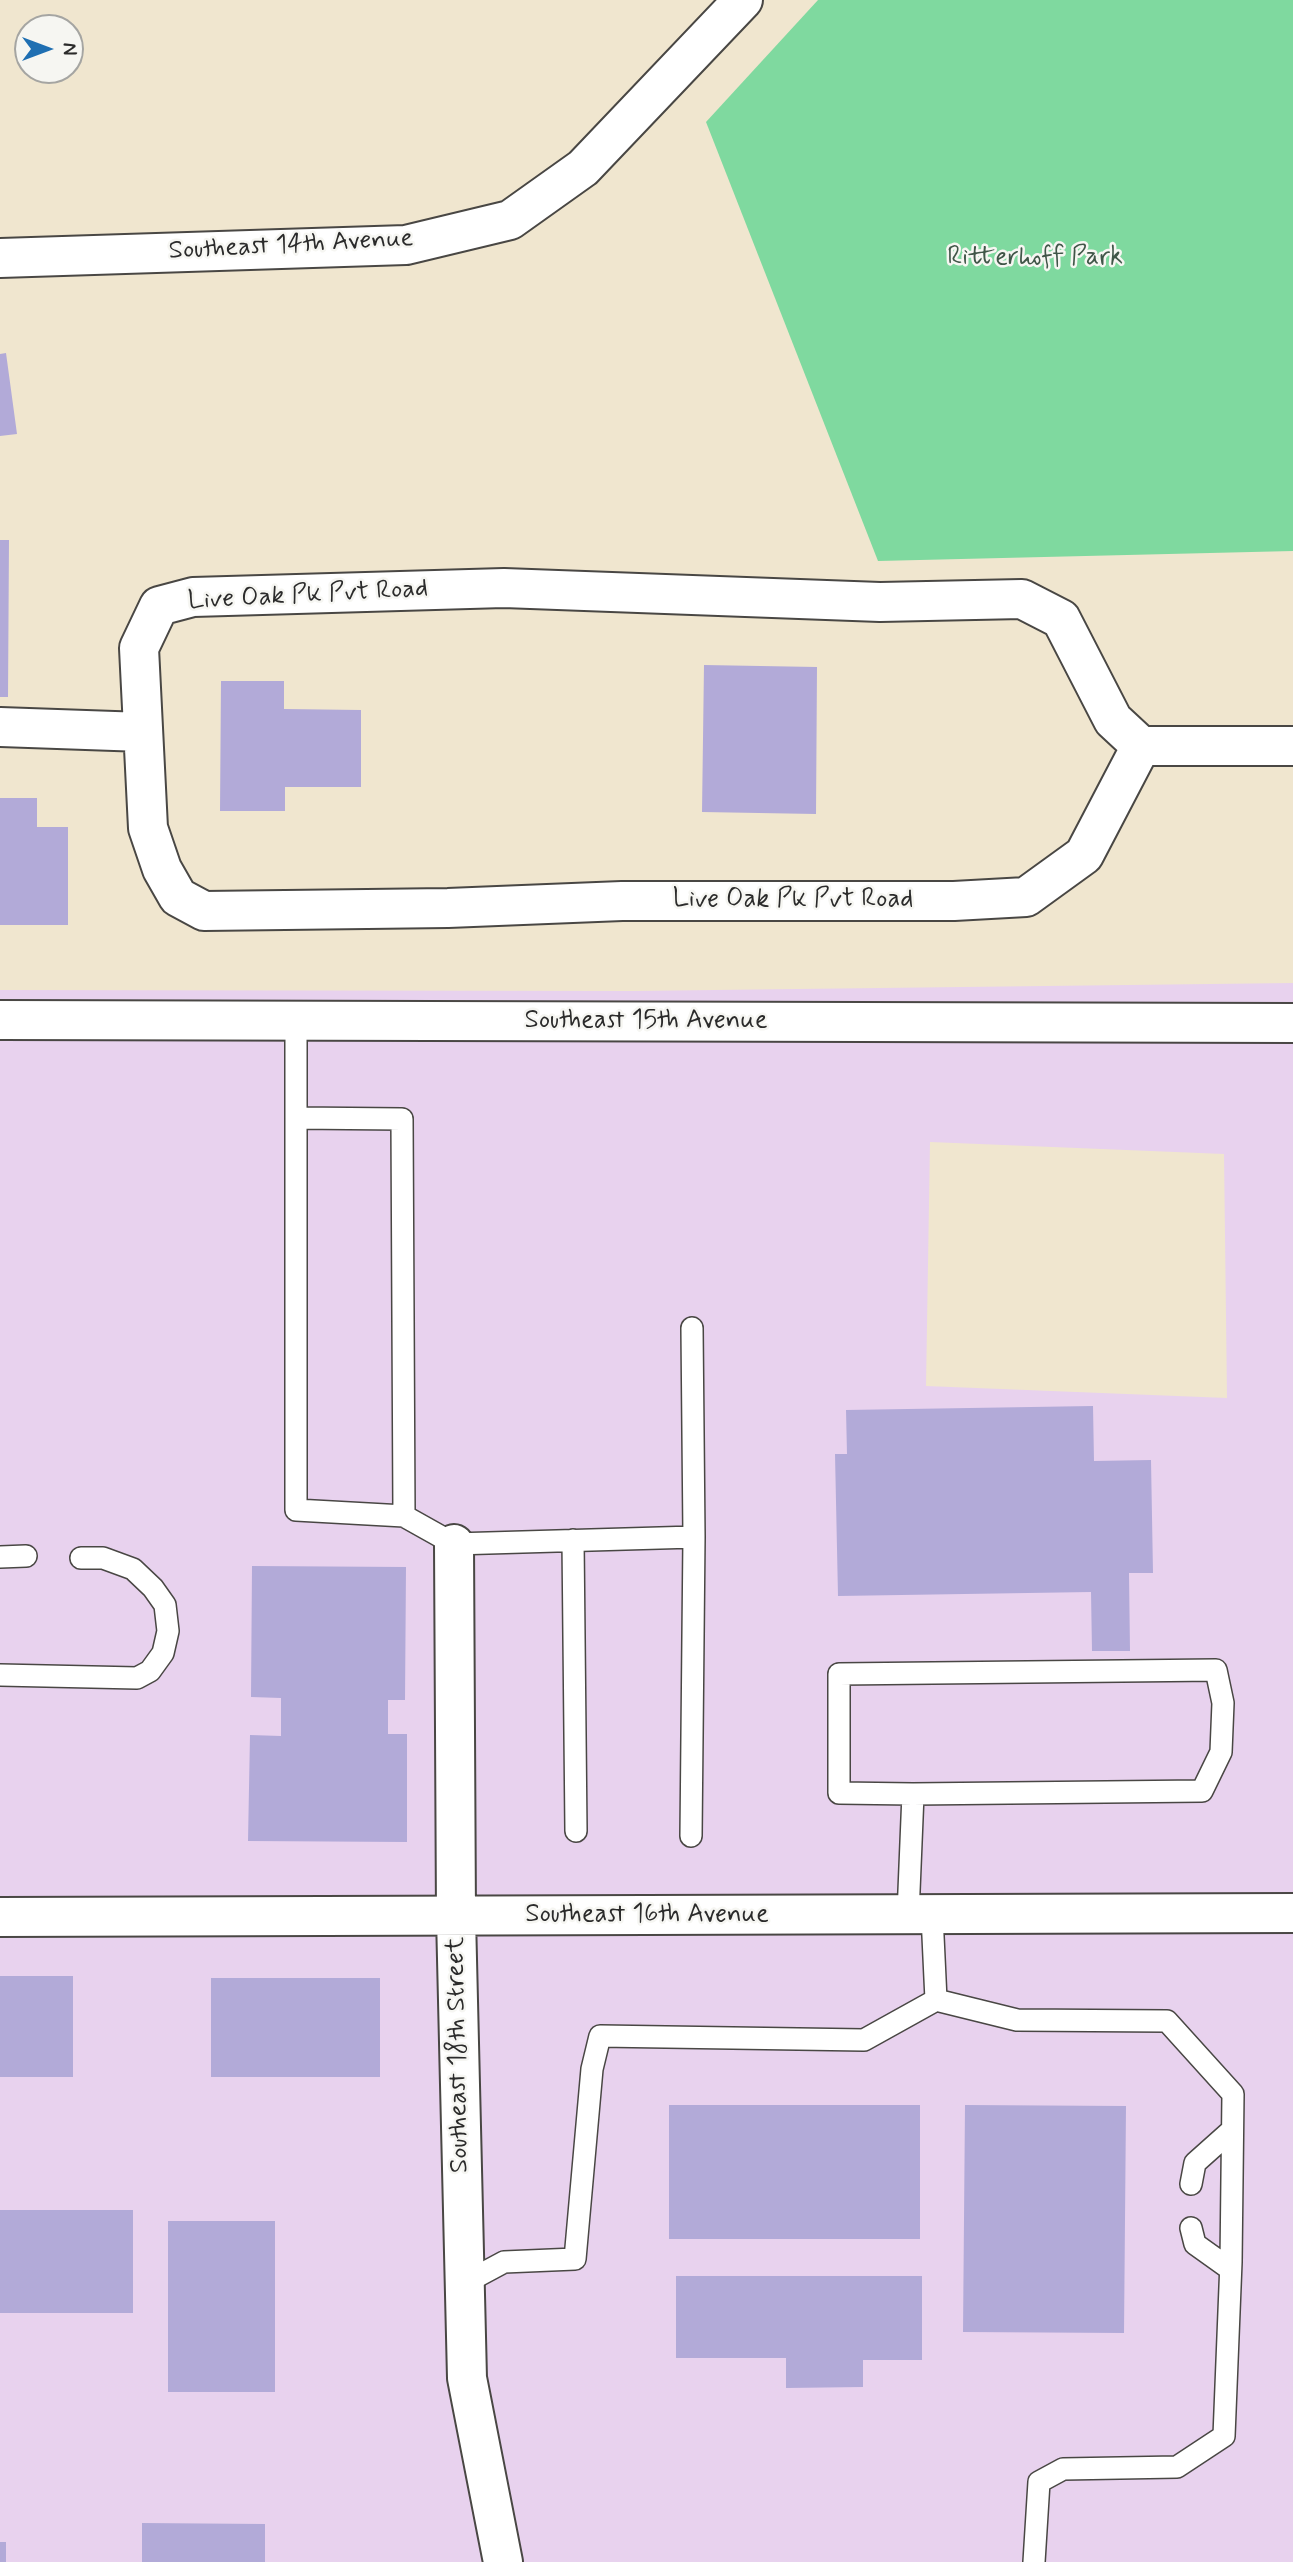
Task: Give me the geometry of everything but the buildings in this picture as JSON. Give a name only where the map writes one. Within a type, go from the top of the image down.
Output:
[{"type":"street","name":"Southeast 14th Avenue","points":[[0,258],[406,245],[510,220],[583,168],[743,0]]},
{"type":"street","name":"Live Oak Pk Pvt Road","points":[[504,588],[880,602],[1022,599],[1061,619],[1113,720],[1141,746],[1084,855],[1026,897],[954,901],[622,901],[448,908],[204,911],[178,897],[162,869],[148,828],[139,648],[159,606],[193,597],[504,588]]},
{"type":"street","points":[[0,727],[142,732]]},
{"type":"street","points":[[1141,746],[1293,746]]},
{"type":"street","name":"Southeast 15th Avenue","points":[[0,1020],[1293,1023]]},
{"type":"street","name":"Southeast 18th Street","points":[[454,1544],[456,1917],[467,2378],[503,2562]]},
{"type":"street","name":"Southeast 16th Avenue","points":[[0,1917],[1293,1913]]},
{"type":"lane","points":[[296,1022],[296,1510],[404,1516],[454,1544],[694,1537]]},
{"type":"lane","points":[[296,1118],[402,1119],[404,1516]]},
{"type":"lane","points":[[691,1836],[694,1537],[692,1328]]},
{"type":"lane","points":[[573,1540],[576,1831]]},
{"type":"lane","points":[[0,1557],[26,1556]]},
{"type":"lane","points":[[0,1675],[137,1678],[150,1671],[163,1653],[168,1631],[165,1605],[153,1588],[133,1569],[103,1558],[81,1558]]},
{"type":"lane","points":[[1216,1670],[1223,1703],[1221,1752],[1202,1791],[913,1794],[839,1793],[839,1674],[1216,1670]]},
{"type":"lane","points":[[913,1794],[920,1915],[936,2000]]},
{"type":"lane","points":[[463,2284],[504,2262],[575,2259],[592,2069],[600,2036],[864,2040],[936,2000],[1017,2020],[1167,2021],[1233,2094],[1224,2436],[1177,2467],[1063,2469],[1039,2482],[1034,2562]]},
{"type":"lane","points":[[1191,2184],[1195,2163],[1232,2130]]},
{"type":"lane","points":[[1191,2228],[1195,2244],[1230,2269]]},
{"type":"shaded area","points":[[1293,983],[1293,2562],[0,2562],[0,990],[632,991]],"holes":[[[930,1142],[1224,1154],[1227,1398],[926,1386]]]},
{"type":"green space","name":"Ritterhoff Park","points":[[818,0],[1293,0],[1293,551],[878,561],[706,122]]}]
